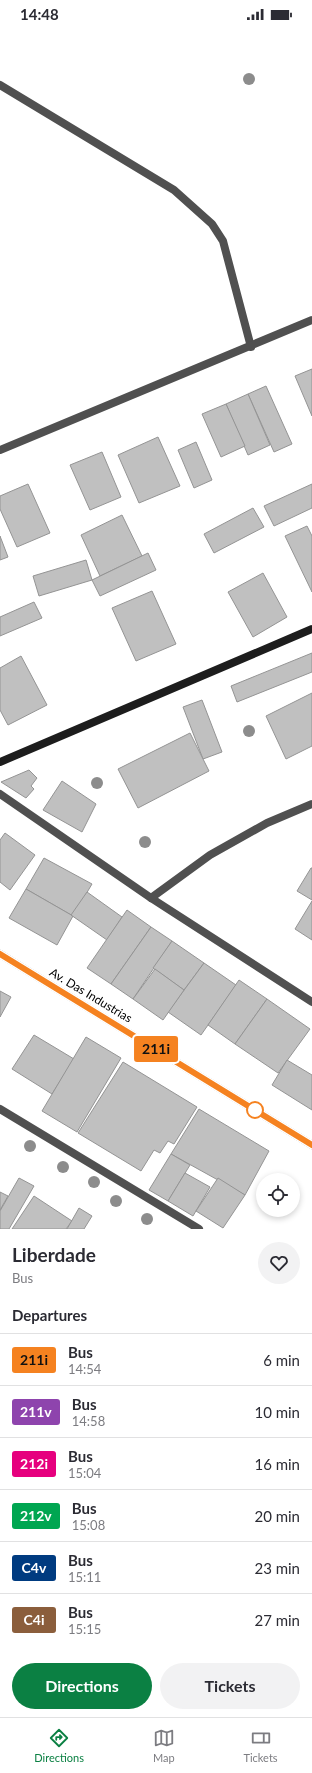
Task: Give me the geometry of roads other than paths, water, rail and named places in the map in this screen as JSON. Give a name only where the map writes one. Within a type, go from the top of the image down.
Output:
[{"type":"main road","points":[[0,762],[312,629]]},
{"type":"main road","name":"Av. Das Industrias","points":[[0,954],[312,1145]]},
{"type":"street","points":[[0,85],[174,190],[212,224],[223,242],[251,347]]},
{"type":"street","points":[[0,450],[251,347],[312,320]]},
{"type":"street","points":[[0,794],[151,898],[312,1002]]},
{"type":"street","points":[[151,898],[210,855],[268,823],[312,804]]},
{"type":"street","points":[[0,1109],[199,1229]]}]
